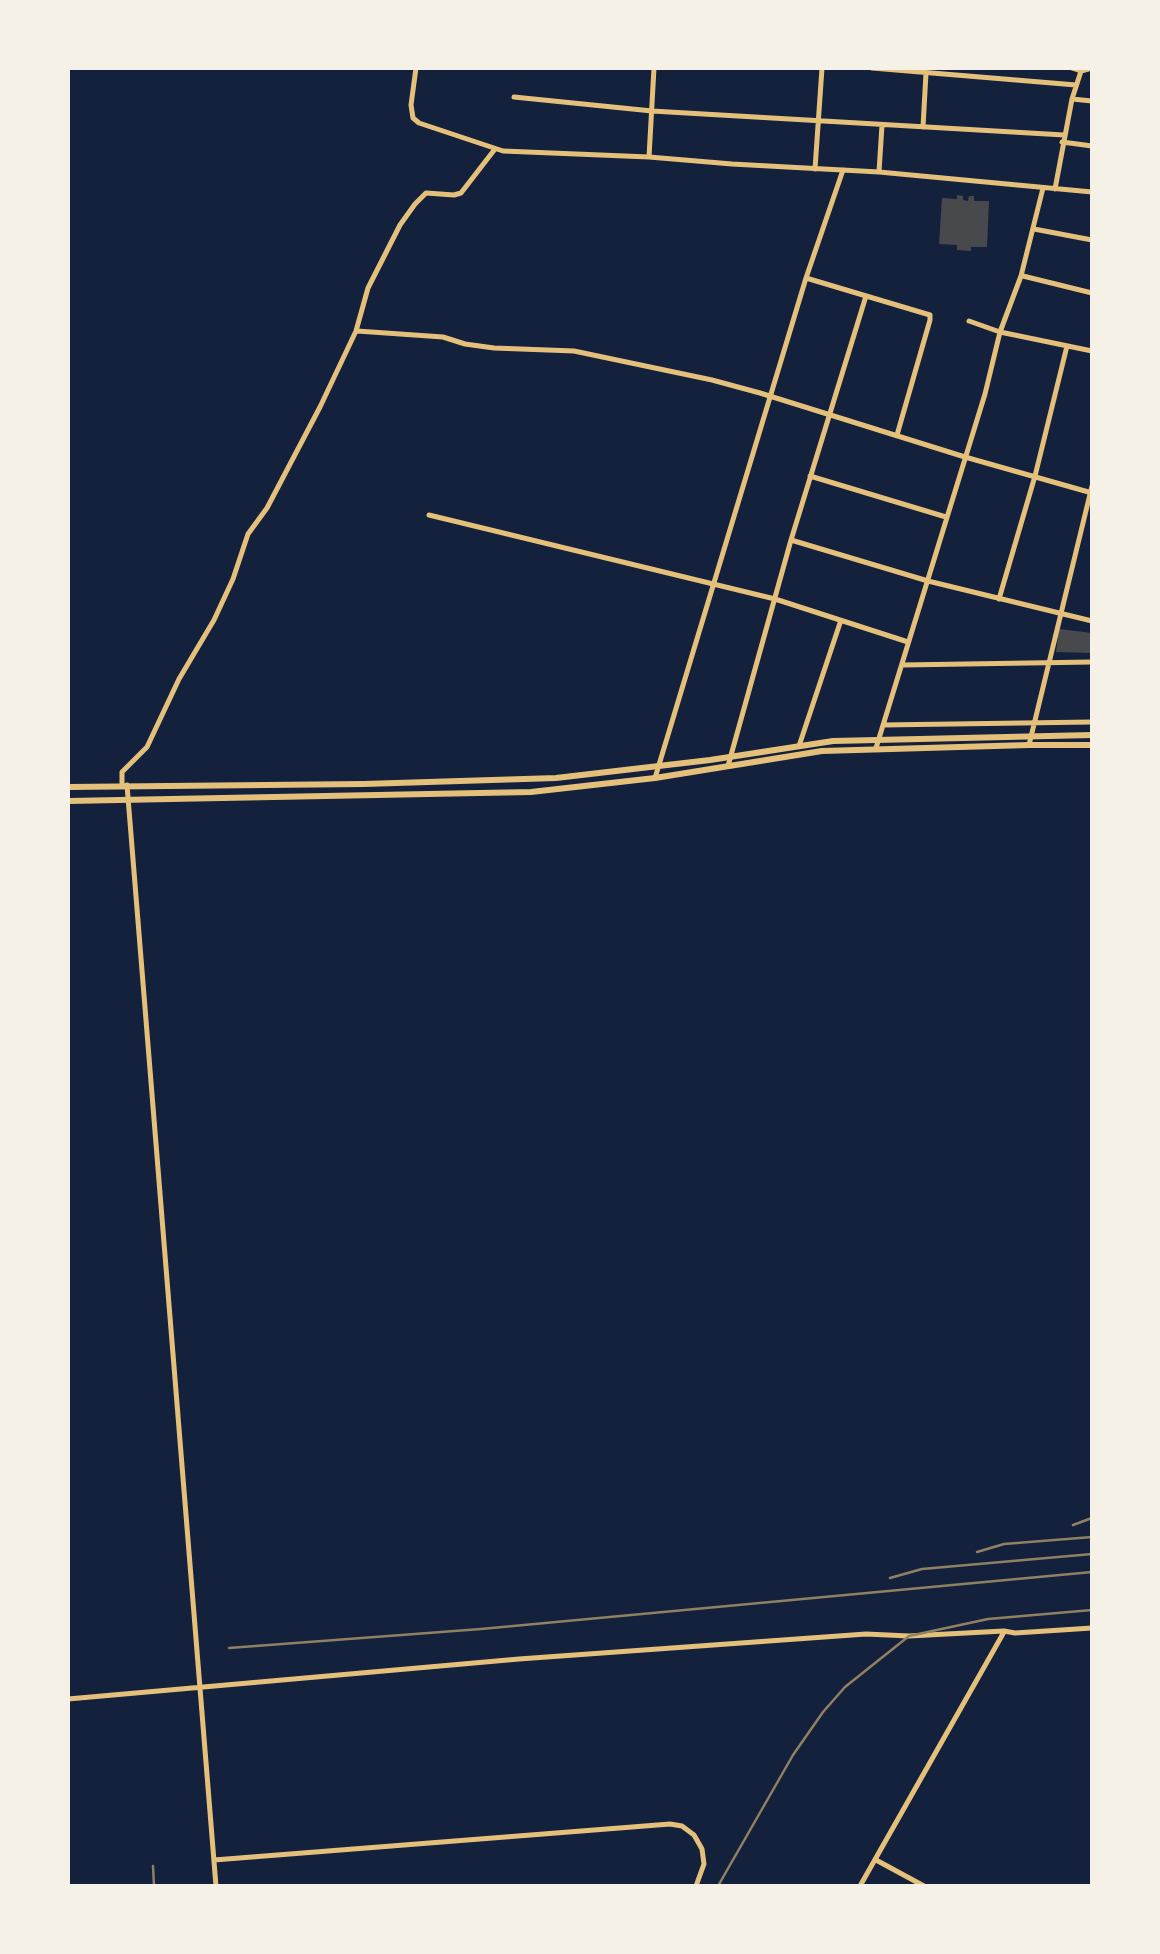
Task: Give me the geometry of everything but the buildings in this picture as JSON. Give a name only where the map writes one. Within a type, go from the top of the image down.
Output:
[{"type":"main road","points":[[68,788],[534,779],[798,749],[1092,735]]},
{"type":"main road","points":[[877,744],[1092,745]]},
{"type":"main road","points":[[68,801],[531,792],[655,778],[798,749]]},
{"type":"street","points":[[416,68],[413,118],[495,149],[879,172],[1092,192]]},
{"type":"street","points":[[649,157],[654,68]]},
{"type":"street","points":[[815,169],[822,68]]},
{"type":"street","points":[[872,68],[956,71],[1076,85]]},
{"type":"street","points":[[992,68],[994,77]]},
{"type":"street","points":[[1072,68],[1092,68]]},
{"type":"street","points":[[1054,189],[1081,69]]},
{"type":"street","points":[[923,128],[926,72]]},
{"type":"street","points":[[514,98],[1063,139],[1092,146]]},
{"type":"street","points":[[1072,99],[1092,102]]},
{"type":"street","points":[[879,172],[882,125]]},
{"type":"street","points":[[216,1886],[129,800],[122,772],[147,747],[168,700],[214,620],[248,534],[288,470],[356,331],[368,288],[400,225],[426,194],[461,192],[495,149]]},
{"type":"street","points":[[655,778],[842,170]]},
{"type":"street","points":[[877,744],[985,394],[1000,332],[1022,276],[1043,188]]},
{"type":"street","points":[[1034,229],[1092,240]]},
{"type":"street","points":[[1022,276],[1092,294]]},
{"type":"street","points":[[806,278],[931,318],[898,436]]},
{"type":"street","points":[[728,766],[791,540],[866,296]]},
{"type":"street","points":[[969,321],[1000,332],[1092,352]]},
{"type":"street","points":[[356,331],[443,337],[494,348],[584,352],[726,383],[964,457],[1092,490],[1030,744]]},
{"type":"street","points":[[999,599],[1067,346]]},
{"type":"street","points":[[810,476],[946,517]]},
{"type":"street","points":[[429,515],[775,599],[908,642]]},
{"type":"street","points":[[791,540],[928,581],[1092,621]]},
{"type":"street","points":[[798,749],[840,620]]},
{"type":"street","points":[[902,665],[1092,662]]},
{"type":"street","points":[[883,725],[1092,722]]},
{"type":"street","points":[[68,1698],[866,1634],[909,1636],[1092,1628]]},
{"type":"street","points":[[860,1886],[1004,1630]]},
{"type":"street","points":[[214,1860],[670,1824],[682,1826],[694,1835],[702,1850],[704,1864],[696,1886]]},
{"type":"street","points":[[876,1860],[924,1886]]},
{"type":"railway","points":[[1073,1525],[1092,1518]]},
{"type":"railway","points":[[977,1552],[1004,1544],[1092,1537]]},
{"type":"railway","points":[[890,1578],[922,1569],[1092,1554]]},
{"type":"railway","points":[[229,1648],[481,1629],[1092,1572]]},
{"type":"railway","points":[[718,1886],[793,1755],[823,1712],[845,1687],[909,1636],[988,1619],[1092,1610]]},
{"type":"railway","points":[[153,1866],[154,1886]]}]
